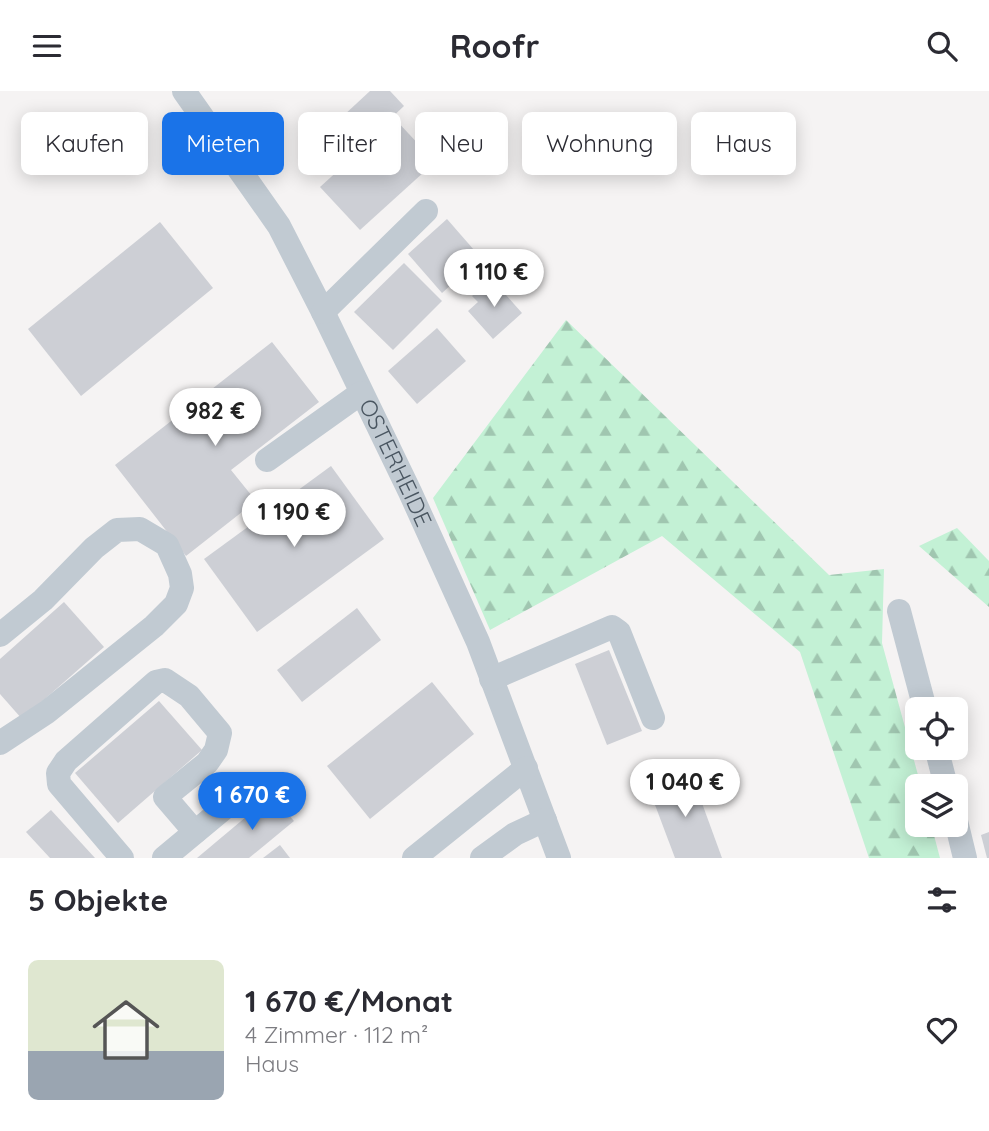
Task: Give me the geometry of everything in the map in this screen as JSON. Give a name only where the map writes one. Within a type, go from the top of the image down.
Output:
[{"type":"street","name":"OSTERHEIDE","points":[[184,91],[279,226],[323,312],[478,642],[559,858]]},
{"type":"street","points":[[323,312],[426,211]]},
{"type":"street","points":[[267,460],[362,393]]},
{"type":"street","points":[[0,635],[43,600],[94,548],[117,530],[140,529],[167,545],[180,574],[182,587],[176,604],[154,626],[47,712],[0,743]]},
{"type":"street","points":[[899,611],[922,697]]},
{"type":"street","points":[[491,679],[612,627],[619,632],[653,718]]},
{"type":"street","points":[[122,858],[60,784],[58,773],[66,761],[156,683],[165,680],[189,696],[220,733],[216,750],[207,763],[165,797],[195,832]]},
{"type":"street","points":[[414,858],[526,768]]},
{"type":"street","points":[[164,858],[223,809]]},
{"type":"street","points":[[482,858],[515,834],[545,820]]},
{"type":"street","points":[[960,837],[965,858]]},
{"type":"green space","points":[[566,320],[829,575],[884,569],[882,643],[905,727],[905,760],[914,760],[918,774],[905,774],[905,837],[934,837],[940,858],[869,858],[800,652],[662,536],[490,630],[433,498]]},
{"type":"green space","points":[[957,528],[989,561],[989,607],[919,546]]},
{"type":"building","points":[[370,91],[390,91],[404,106],[398,112],[347,112]]},
{"type":"building","points":[[401,125],[415,140],[415,175],[421,175],[360,230],[320,187],[333,175],[401,175]]},
{"type":"building","points":[[447,219],[481,258],[442,293],[408,254]]},
{"type":"building","points":[[160,222],[213,288],[81,396],[28,329]]},
{"type":"building","points":[[404,263],[442,301],[393,350],[354,312]]},
{"type":"building","points":[[492,279],[522,313],[493,339],[468,311],[478,302],[472,296]]},
{"type":"building","points":[[437,328],[466,361],[417,404],[388,371]]},
{"type":"building","points":[[272,342],[319,402],[231,470],[256,501],[186,556],[115,465]]},
{"type":"building","points":[[331,466],[384,539],[257,632],[204,559]]},
{"type":"building","points":[[64,602],[104,647],[22,719],[0,694],[0,659]]},
{"type":"building","points":[[357,608],[381,640],[302,702],[277,670]]},
{"type":"building","points":[[609,650],[642,731],[607,745],[575,664]]},
{"type":"building","points":[[432,682],[474,734],[370,819],[327,766]]},
{"type":"building","points":[[159,701],[202,750],[118,823],[75,773]]},
{"type":"building","points":[[691,773],[722,858],[675,858],[649,789]]},
{"type":"building","points":[[272,795],[294,821],[249,858],[197,858]]},
{"type":"building","points":[[51,810],[95,858],[50,858],[26,832]]},
{"type":"building","points":[[989,832],[989,858],[987,858],[981,835]]},
{"type":"building","points":[[280,845],[290,858],[263,858]]}]
